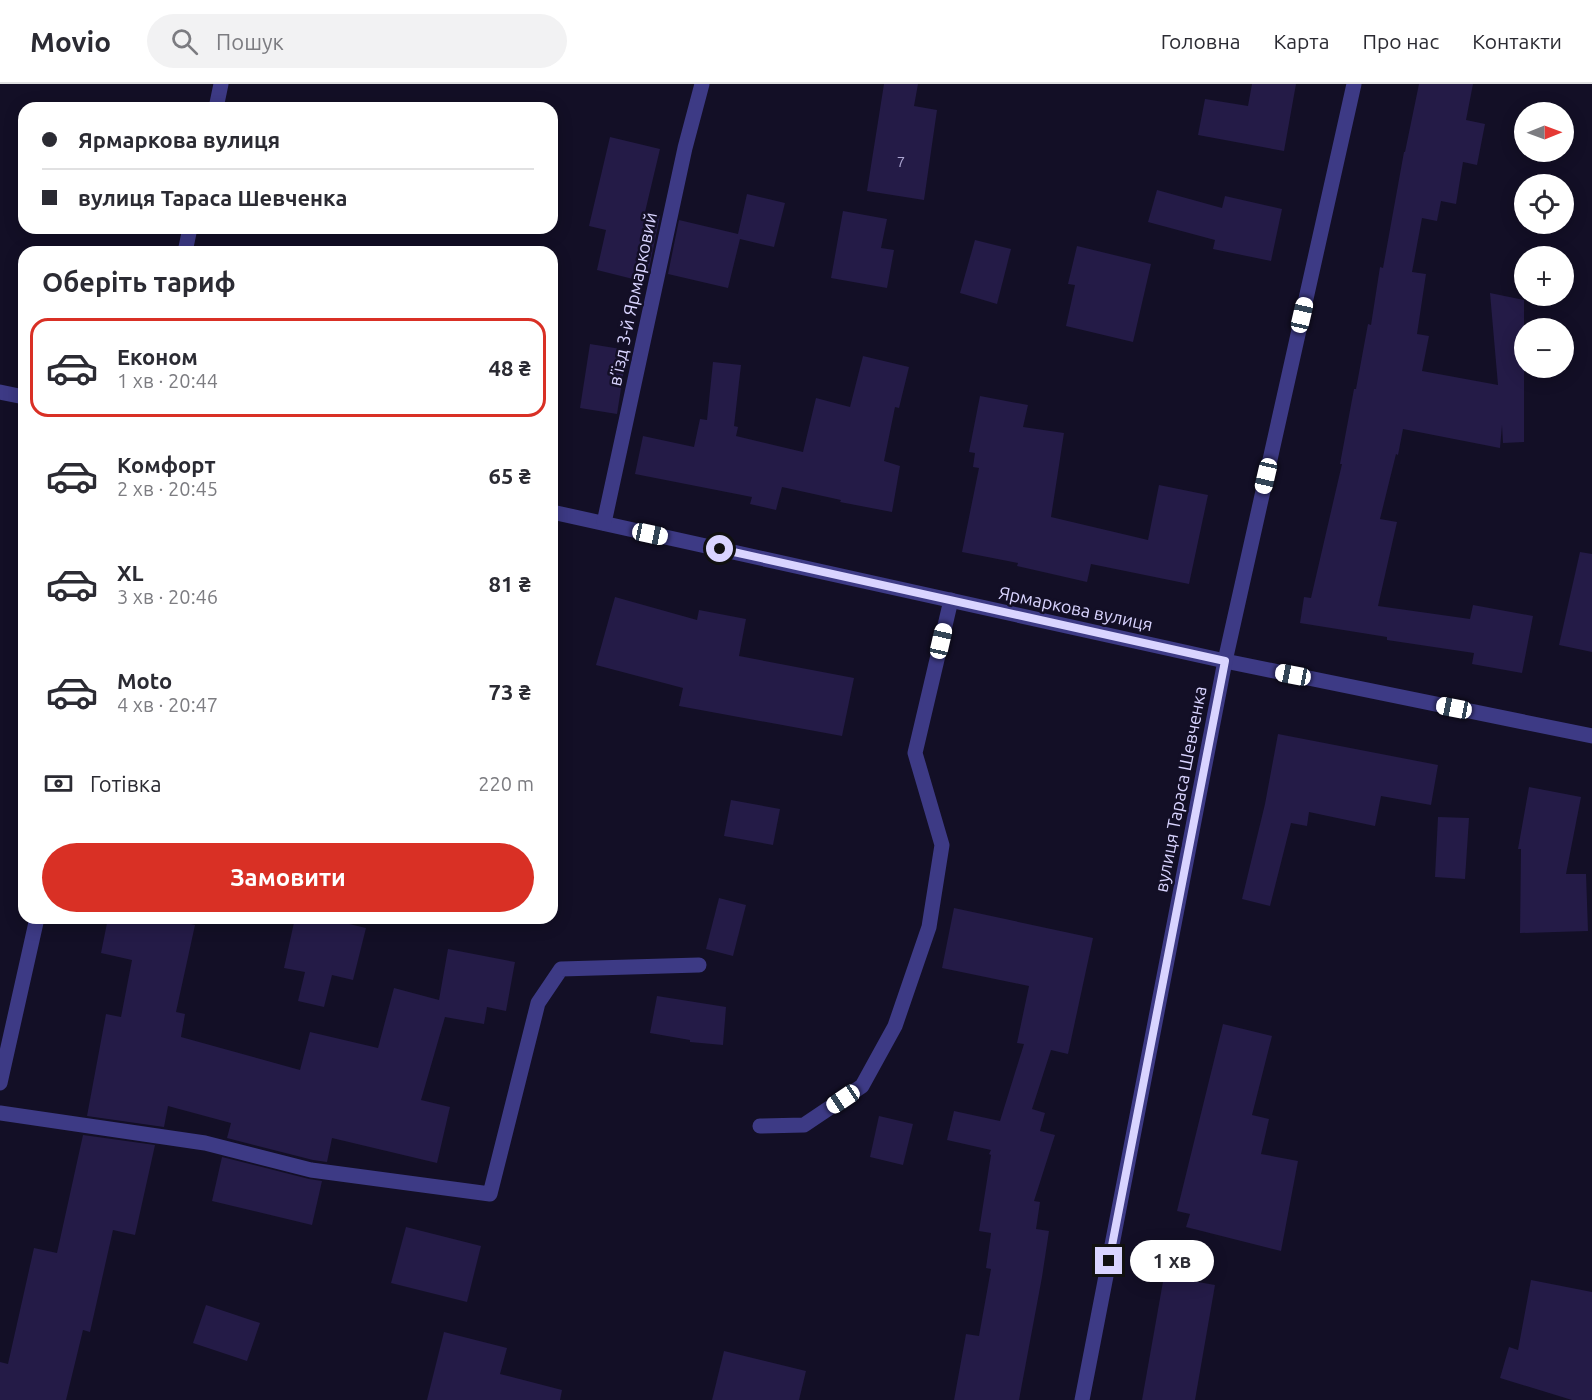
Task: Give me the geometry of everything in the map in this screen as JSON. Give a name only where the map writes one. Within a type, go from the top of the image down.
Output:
[{"type":"street","points":[[217,102],[221,84]]},
{"type":"street","name":"в’їзд 3-й Ярмарковий","points":[[604,523],[685,148],[702,84]]},
{"type":"street","name":"вулиця Тараса Шевченка","points":[[1082,1400],[1225,661],[1354,84]]},
{"type":"street","points":[[0,392],[18,396]]},
{"type":"street","name":"Ярмаркова вулиця","points":[[558,513],[1225,661],[1592,736]]},
{"type":"street","points":[[760,1126],[804,1125],[862,1086],[895,1026],[929,927],[942,845],[915,753],[951,600]]},
{"type":"street","points":[[0,1083],[36,924]]},
{"type":"street","points":[[0,1113],[205,1143],[311,1170],[490,1194],[538,1003],[561,969],[699,965]]},
{"type":"building","points":[[884,84],[918,84],[914,106],[937,110],[924,200],[867,191]]},
{"type":"building","points":[[1252,84],[1296,84],[1284,151],[1198,135],[1205,99],[1248,106]]},
{"type":"building","points":[[1419,84],[1473,84],[1466,120],[1485,124],[1477,165],[1463,162],[1456,204],[1441,201],[1437,221],[1422,218],[1412,272],[1426,274],[1417,334],[1429,336],[1422,371],[1498,385],[1490,293],[1514,298],[1514,306],[1524,306],[1524,318],[1514,318],[1514,378],[1524,378],[1524,442],[1503,443],[1502,425],[1500,448],[1403,429],[1380,519],[1397,522],[1378,606],[1470,619],[1473,605],[1533,616],[1522,673],[1472,664],[1474,653],[1387,640],[1387,637],[1300,623],[1304,597],[1311,598],[1342,464],[1340,464],[1354,389],[1356,389],[1368,324],[1371,325],[1380,267],[1383,268]]},
{"type":"building","points":[[610,137],[660,149],[645,212],[660,216],[649,269],[640,267],[637,280],[597,270],[606,230],[589,226]]},
{"type":"building","points":[[1157,190],[1222,208],[1225,196],[1282,209],[1271,261],[1213,249],[1215,240],[1148,222]]},
{"type":"building","points":[[747,194],[785,203],[774,247],[740,239],[728,288],[668,274],[679,220],[738,234]]},
{"type":"building","points":[[843,211],[887,219],[881,248],[894,250],[887,288],[831,278]]},
{"type":"building","points":[[975,240],[1011,249],[997,304],[960,293]]},
{"type":"building","points":[[1077,246],[1151,264],[1133,342],[1066,326],[1075,285],[1068,284]]},
{"type":"building","points":[[590,344],[627,350],[617,414],[580,408]]},
{"type":"building","points":[[863,356],[909,367],[899,408],[895,407],[884,461],[900,466],[892,512],[782,487],[776,510],[750,504],[752,497],[635,474],[643,436],[694,447],[700,419],[707,420],[713,362],[741,365],[734,426],[738,427],[736,436],[803,452],[816,398],[850,407]]},
{"type":"building","points":[[980,396],[1028,405],[1023,427],[1064,433],[1051,517],[1148,540],[1159,485],[1208,495],[1189,584],[1091,564],[1087,582],[1017,566],[1018,563],[962,552],[979,468],[973,467],[975,453],[969,452]]},
{"type":"building","points":[[1580,552],[1592,554],[1592,652],[1559,645]]},
{"type":"building","points":[[615,597],[697,620],[699,610],[746,619],[739,656],[854,678],[842,736],[679,706],[683,688],[596,665]]},
{"type":"building","points":[[1278,734],[1438,765],[1431,805],[1381,796],[1375,826],[1309,812],[1307,826],[1291,823],[1270,906],[1242,899],[1265,804]]},
{"type":"building","points":[[1529,787],[1581,797],[1566,874],[1586,874],[1588,931],[1520,933],[1521,849],[1518,849]]},
{"type":"building","points":[[731,800],[780,809],[773,845],[724,836]]},
{"type":"building","points":[[1438,817],[1469,818],[1465,879],[1435,877]]},
{"type":"building","points":[[719,898],[746,905],[733,956],[706,949]]},
{"type":"building","points":[[954,908],[1093,938],[1068,1054],[1051,1050],[1032,1109],[1045,1113],[1040,1131],[1055,1135],[1034,1201],[1040,1202],[1036,1229],[1049,1231],[1019,1400],[954,1400],[966,1334],[979,1336],[991,1269],[986,1268],[991,1233],[979,1231],[991,1150],[947,1140],[954,1111],[1000,1121],[1024,1044],[1017,1043],[1029,986],[942,968]]},
{"type":"building","points":[[107,924],[195,925],[176,1012],[185,1014],[181,1037],[300,1070],[310,1032],[378,1048],[394,988],[439,1000],[448,949],[515,962],[506,1011],[487,1007],[484,1024],[445,1017],[421,1100],[450,1107],[437,1163],[332,1138],[327,1162],[227,1138],[231,1123],[168,1106],[164,1127],[87,1116],[106,1014],[121,1017],[132,960],[101,953]]},
{"type":"building","points":[[294,924],[349,924],[366,928],[353,980],[332,975],[324,1007],[298,1001],[305,972],[284,968]]},
{"type":"building","points":[[657,996],[726,1007],[723,1045],[690,1042],[690,1040],[650,1033]]},
{"type":"building","points":[[1223,1024],[1272,1036],[1252,1115],[1269,1119],[1261,1154],[1298,1161],[1281,1251],[1186,1227],[1190,1214],[1177,1211]]},
{"type":"building","points":[[879,1116],[913,1124],[903,1165],[870,1157]]},
{"type":"building","points":[[83,1135],[155,1145],[135,1235],[113,1230],[90,1332],[83,1330],[66,1400],[0,1400],[0,1362],[8,1364],[34,1248],[57,1253]]},
{"type":"building","points":[[222,1157],[322,1181],[312,1225],[212,1201]]},
{"type":"building","points":[[406,1227],[481,1246],[467,1302],[391,1283]]},
{"type":"building","points":[[1164,1276],[1215,1285],[1195,1400],[1142,1400]]},
{"type":"building","points":[[1531,1280],[1592,1292],[1592,1400],[1572,1400],[1500,1378],[1509,1347],[1518,1350]]},
{"type":"building","points":[[206,1305],[260,1323],[247,1361],[193,1343]]},
{"type":"building","points":[[444,1332],[507,1348],[500,1374],[562,1390],[560,1400],[427,1400]]},
{"type":"building","points":[[724,1351],[806,1371],[799,1400],[712,1400]]},
{"type":"route","points":[[720,549],[1225,661],[1109,1261]]}]
